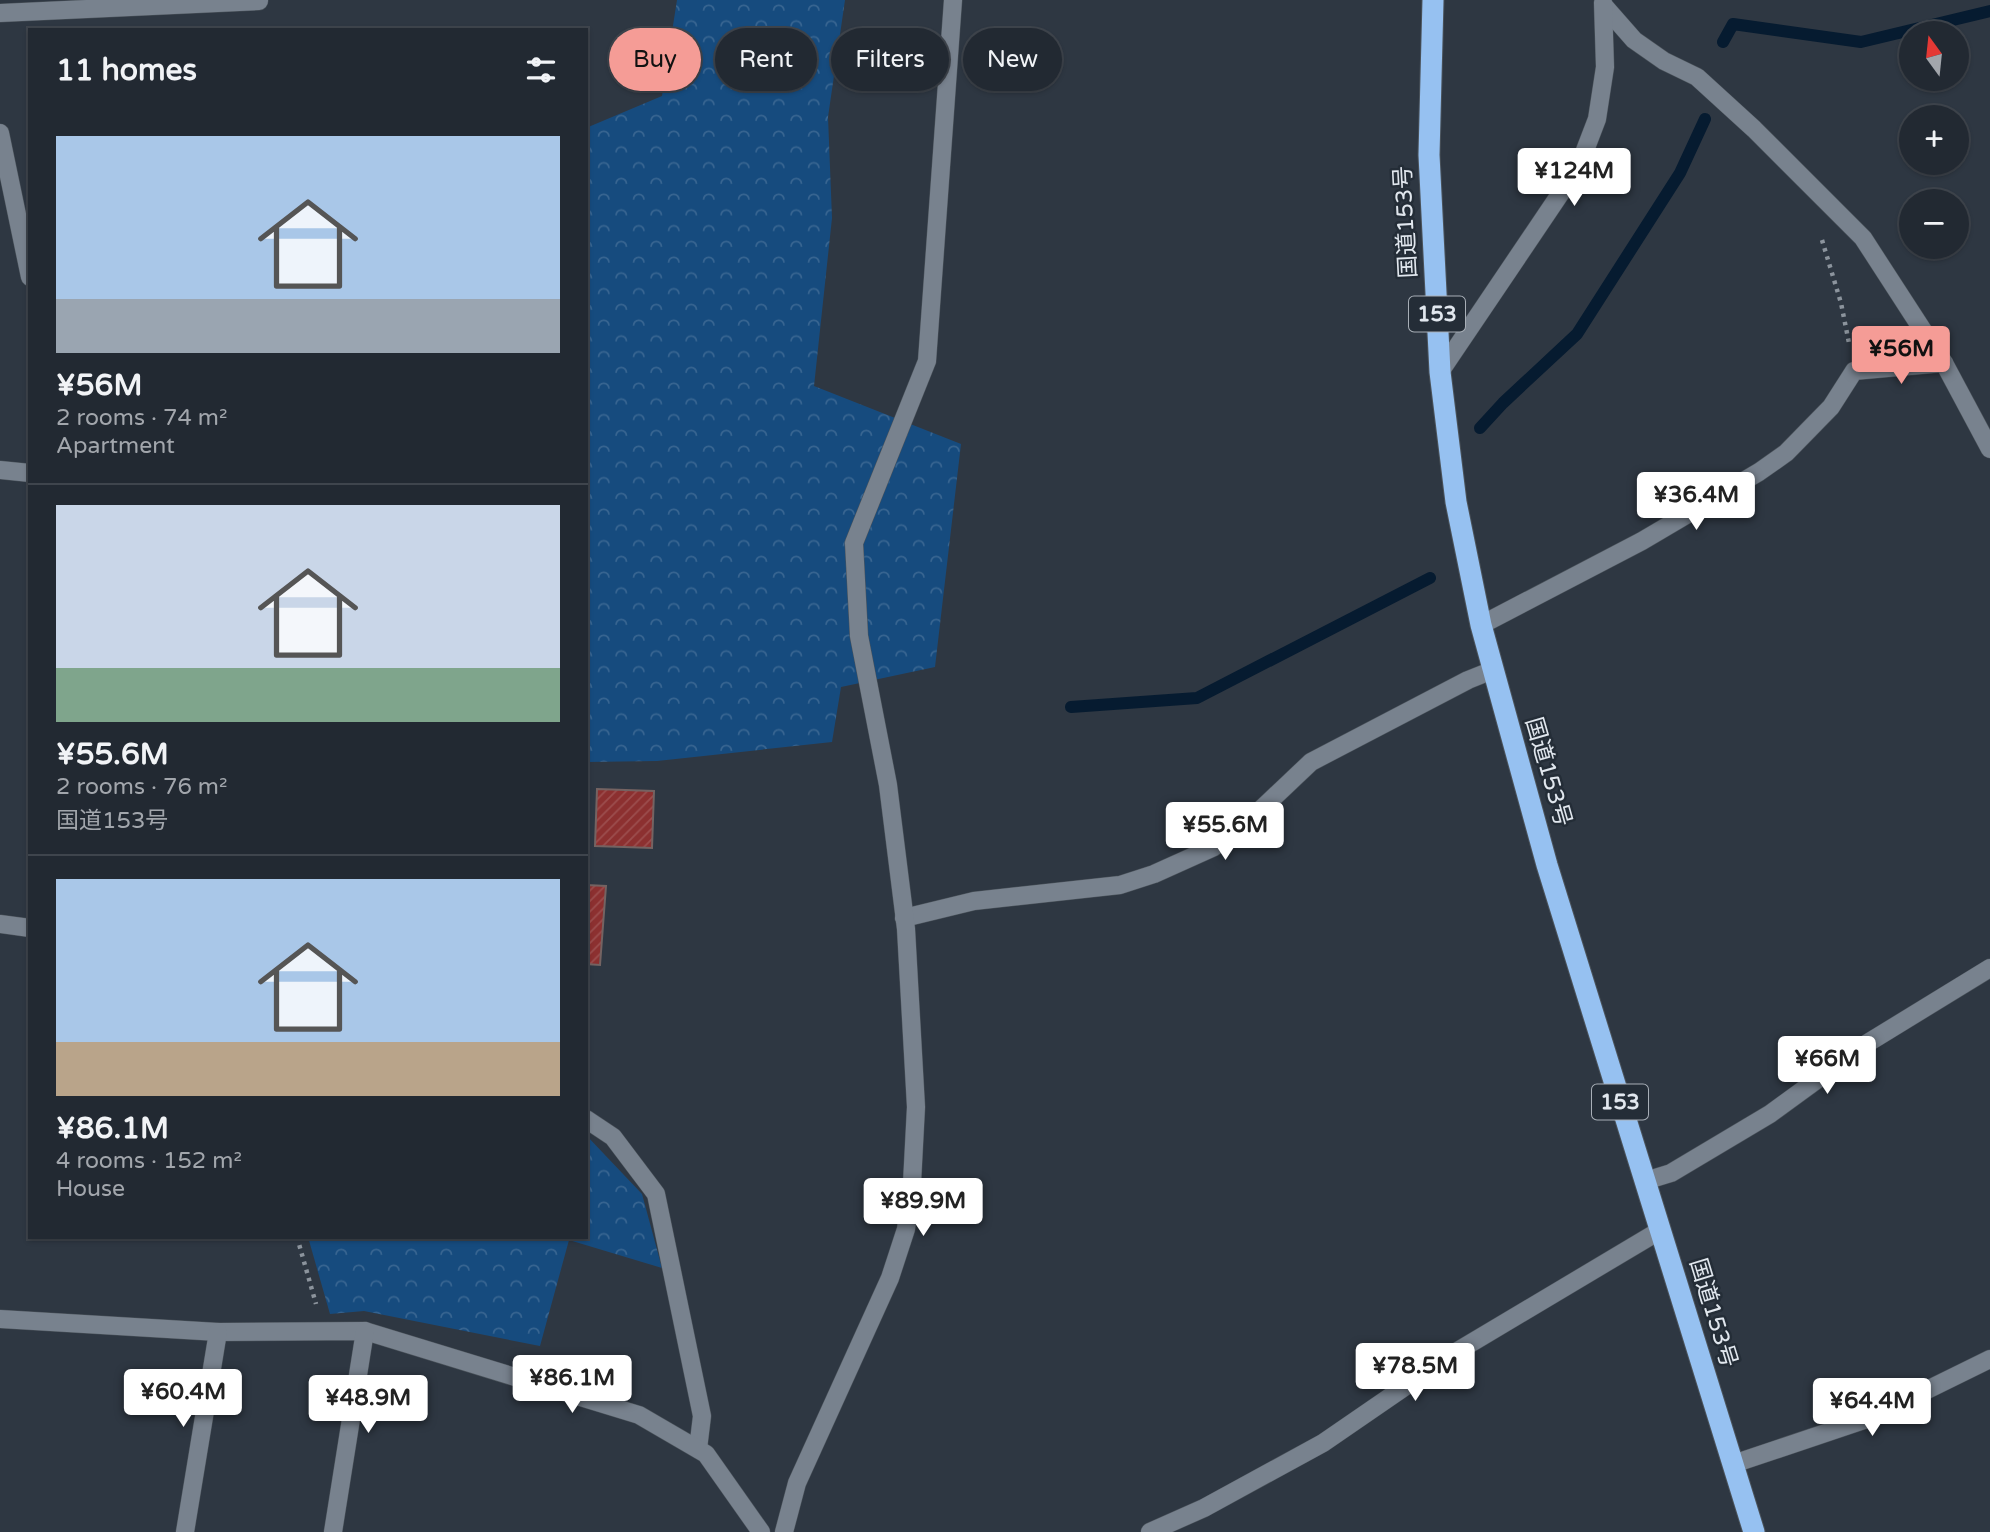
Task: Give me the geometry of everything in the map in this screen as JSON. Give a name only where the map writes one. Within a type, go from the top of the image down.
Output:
[{"type":"highway","name":"国道153号","points":[[1433,0],[1429,155],[1440,372],[1456,502],[1481,625],[1547,864],[1754,1532]]},
{"type":"street","points":[[784,1532],[797,1483],[890,1278],[906,1230],[912,1183],[916,1107],[904,918],[888,785],[859,636],[854,543],[928,361],[953,0]]},
{"type":"street","points":[[0,13],[259,1]]},
{"type":"street","points":[[1440,372],[1579,166],[1597,119],[1605,67],[1603,4]]},
{"type":"street","points":[[1603,4],[1634,40],[1664,61],[1697,77],[1754,129],[1863,238],[1944,363],[1990,449]]},
{"type":"street","points":[[0,133],[28,267]]},
{"type":"street","points":[[1481,625],[1642,541],[1759,472],[1786,453],[1831,407],[1854,371],[1944,363]]},
{"type":"street","points":[[0,470],[28,473]]},
{"type":"street","points":[[904,918],[974,901],[1121,885],[1154,874],[1214,847],[1254,816],[1311,762],[1468,680],[1493,670]]},
{"type":"street","points":[[0,924],[28,928]]},
{"type":"street","points":[[1645,1181],[1671,1172],[1770,1114],[1866,1044],[1990,968]]},
{"type":"street","points":[[588,1120],[613,1137],[656,1194],[702,1416],[698,1449]]},
{"type":"street","points":[[1150,1532],[1204,1508],[1323,1443],[1451,1355],[1660,1231]]},
{"type":"street","points":[[0,1319],[218,1332],[365,1331],[639,1415],[706,1454],[761,1532]]},
{"type":"street","points":[[333,1532],[365,1331]]},
{"type":"street","points":[[185,1532],[218,1332]]},
{"type":"street","points":[[1733,1464],[1870,1418],[1990,1359]]},
{"type":"path","points":[[1817,229],[1841,303],[1854,371]]},
{"type":"path","points":[[299,1239],[324,1332]]},
{"type":"green space","points":[[677,0],[845,0],[841,28],[831,28],[832,91],[828,117],[832,218],[814,386],[961,444],[935,667],[841,687],[832,742],[657,761],[588,762],[588,127],[662,96],[663,91],[701,91],[701,28],[673,28]]},
{"type":"green space","points":[[588,1137],[642,1194],[662,1268],[569,1240],[540,1346],[364,1311],[330,1314],[309,1239],[588,1239]]},
{"type":"building","points":[[597,789],[654,791],[652,848],[595,846]]},
{"type":"building","points":[[588,885],[606,886],[600,965],[588,964]]},
{"type":"waterway","points":[[1723,42],[1733,24],[1861,42],[1990,11]]},
{"type":"waterway","points":[[1480,428],[1577,334],[1680,173],[1705,119]]},
{"type":"waterway","points":[[1071,707],[1197,698],[1430,578]]}]
